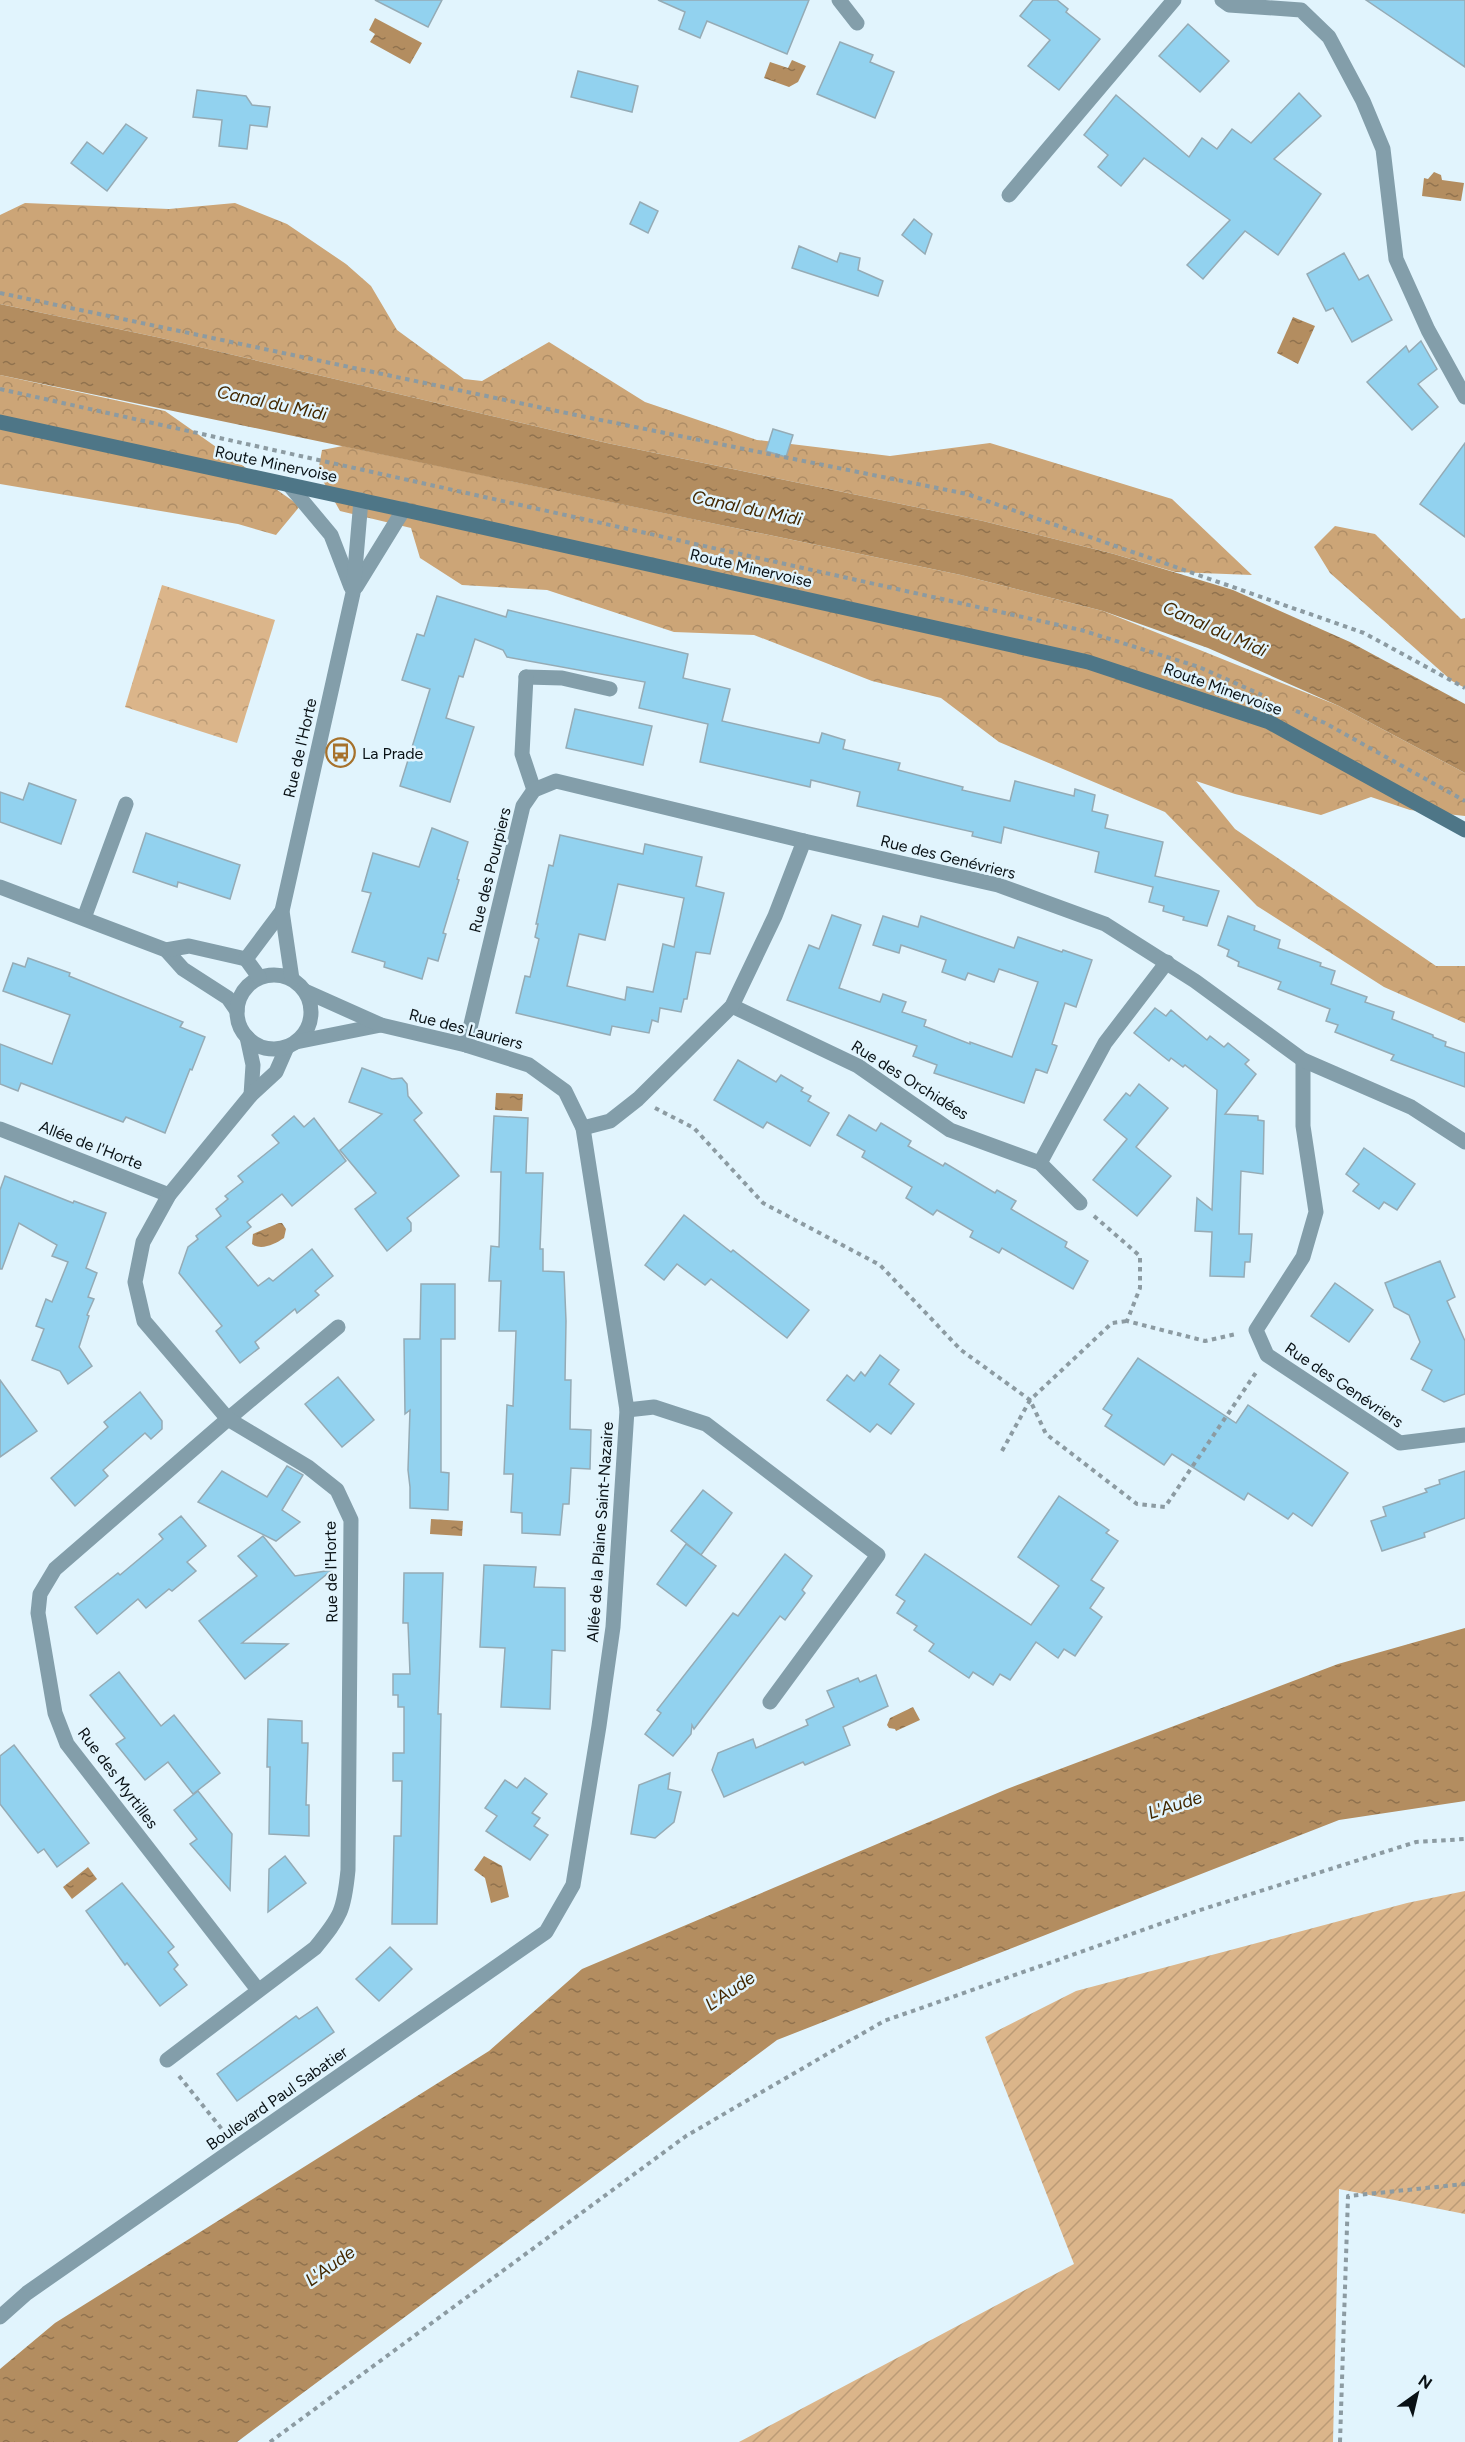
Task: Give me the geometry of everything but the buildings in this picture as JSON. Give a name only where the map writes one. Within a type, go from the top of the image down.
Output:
[{"type":"main road","name":"Route Minervoise","points":[[0,422],[404,509],[1088,662],[1269,722],[1465,830]]},
{"type":"street","points":[[840,0],[857,23]]},
{"type":"street","points":[[1010,195],[1174,0]]},
{"type":"street","points":[[1222,0],[1229,6],[1306,5],[1329,37],[1363,101],[1383,149],[1396,259],[1428,330],[1465,397]]},
{"type":"street","points":[[290,486],[331,535],[353,593]]},
{"type":"street","name":"Rue de l'Horte","points":[[292,979],[282,910],[353,593],[361,500]]},
{"type":"street","name":"Rue de l'Horte","points":[[353,593],[404,509]]},
{"type":"street","points":[[534,790],[522,754],[526,677],[562,678],[610,689]]},
{"type":"street","name":"Rue des Genévriers","points":[[534,790],[556,781],[652,806],[998,885],[1105,924],[1167,962],[1303,1060],[1411,1107],[1465,1142]]},
{"type":"street","name":"Rue des Pourpiers","points":[[466,1045],[523,806],[534,790]]},
{"type":"street","points":[[84,918],[126,804]]},
{"type":"street","points":[[583,1128],[610,1121],[638,1100],[732,1006],[775,916],[804,841]]},
{"type":"street","points":[[0,886],[166,950],[183,969],[228,998],[237,1011],[241,1029],[247,1037],[266,1048],[291,1045],[310,1024],[312,1013],[305,991],[292,979],[270,974],[259,977],[243,991],[237,1011]]},
{"type":"street","name":"Rue de l'Horte","points":[[246,959],[282,910]]},
{"type":"street","points":[[166,950],[189,946],[246,959],[259,977]]},
{"type":"street","points":[[1040,1163],[1105,1043],[1167,962]]},
{"type":"street","name":"Rue des Lauriers","points":[[305,991],[381,1025],[466,1045],[529,1065],[565,1091],[583,1128]]},
{"type":"street","name":"Rue des Orchidées","points":[[732,1006],[858,1066],[950,1130],[1040,1163],[1080,1203]]},
{"type":"street","name":"Rue des Lauriers","points":[[291,1045],[381,1025]]},
{"type":"street","points":[[247,1037],[253,1065],[251,1095]]},
{"type":"street","name":"Rue de l'Horte","points":[[167,2060],[315,1948],[334,1925],[344,1906],[348,1870],[351,1521],[337,1490],[309,1467],[228,1419],[144,1322],[135,1282],[143,1242],[169,1195],[251,1095],[276,1072],[291,1045]]},
{"type":"street","points":[[1256,1330],[1303,1257],[1316,1212],[1303,1126],[1303,1060]]},
{"type":"street","name":"Allée de la Plaine Saint-Nazaire","points":[[546,1932],[573,1885],[599,1726],[613,1627],[627,1410],[583,1128]]},
{"type":"street","name":"Allée de l'Horte","points":[[0,1129],[169,1195]]},
{"type":"street","name":"Rue des Myrtilles","points":[[258,1990],[67,1744],[55,1713],[38,1613],[40,1594],[55,1569],[338,1327]]},
{"type":"street","name":"Rue des Genévriers","points":[[1256,1330],[1267,1355],[1400,1443],[1465,1435]]},
{"type":"street","points":[[627,1410],[654,1407],[706,1424],[878,1555],[770,1702]]},
{"type":"street","name":"Boulevard Paul Sabatier","points":[[0,2316],[27,2293],[546,1932]]},
{"type":"street","name":"Boulevard Paul Sabatier","points":[[0,2307],[27,2293]]},
{"type":"path","points":[[0,293],[588,418],[967,494],[1364,633],[1465,688]]},
{"type":"path","points":[[638,1100],[694,1128],[763,1203],[880,1265],[962,1350],[1030,1400],[1046,1434],[1137,1504],[1165,1507],[1267,1355]]},
{"type":"path","points":[[1080,1203],[1140,1256],[1140,1288],[1127,1321]]},
{"type":"path","points":[[1002,1450],[1030,1400],[1112,1323],[1127,1321],[1205,1341],[1256,1330]]},
{"type":"path","points":[[270,2442],[686,2136],[884,2021],[1197,1911],[1416,1842],[1465,1839]]},
{"type":"path","points":[[167,2060],[236,2148]]},
{"type":"path","points":[[1340,2442],[1348,2196],[1465,2184]]},
{"type":"green space","points":[[25,203],[169,209],[235,203],[287,224],[346,264],[371,286],[397,330],[464,379],[482,381],[549,342],[645,402],[757,440],[890,456],[990,443],[1172,499],[1252,575],[1175,572],[983,521],[607,443],[161,338],[0,304],[0,215]]},
{"type":"green space","points":[[0,375],[165,411],[300,506],[276,535],[238,524],[0,484]]},
{"type":"green space","points":[[343,446],[961,575],[1103,611],[1339,706],[1465,773],[1465,816],[1410,810],[1371,797],[1321,815],[1235,794],[1196,781],[1235,829],[1436,966],[1465,966],[1465,1023],[1384,987],[1257,906],[1165,812],[999,742],[941,698],[872,681],[754,635],[674,632],[547,590],[462,585],[420,558],[411,528],[340,511],[318,472],[322,450]]},
{"type":"green space","points":[[1335,526],[1375,534],[1461,619],[1465,618],[1465,688],[1452,681],[1330,573],[1314,547]]},
{"type":"green space","points":[[162,585],[275,620],[237,743],[125,707]]},
{"type":"green space","points":[[1465,1891],[1465,2214],[1339,2189],[1333,2442],[739,2442],[1074,2264],[985,2037],[1076,1991],[1407,1903]]},
{"type":"water","points":[[375,18],[422,43],[410,64],[370,42],[375,34],[369,30]]},
{"type":"water","points":[[792,60],[806,66],[798,82],[789,87],[764,78],[770,62],[788,68]]},
{"type":"water","points":[[1434,172],[1441,175],[1442,180],[1464,183],[1461,201],[1422,196],[1424,178],[1428,179]]},
{"type":"water","name":"Canal du Midi","points":[[0,304],[161,338],[607,443],[983,521],[1114,554],[1233,590],[1350,642],[1465,704],[1465,773],[1339,706],[1208,648],[1103,611],[961,575],[0,375]]},
{"type":"water","points":[[1293,317],[1315,326],[1298,364],[1277,353]]},
{"type":"water","points":[[496,1093],[523,1094],[522,1111],[495,1110]]},
{"type":"water","points":[[282,1223],[286,1229],[284,1238],[264,1247],[252,1244],[253,1234]]},
{"type":"water","points":[[431,1519],[463,1521],[462,1536],[430,1534]]},
{"type":"water","name":"L'Aude","points":[[1465,1628],[1465,1801],[1339,1820],[777,2040],[237,2442],[0,2442],[0,2369],[55,2323],[489,2051],[582,1969],[1007,1789],[1338,1664]]},
{"type":"water","points":[[913,1707],[920,1720],[896,1731],[889,1728],[887,1725],[890,1718]]},
{"type":"water","points":[[484,1856],[502,1866],[509,1897],[491,1903],[485,1878],[474,1870]]},
{"type":"water","points":[[88,1867],[97,1879],[72,1899],[63,1887]]},
{"type":"place","name":"La Prade","points":[[341,753]]}]
